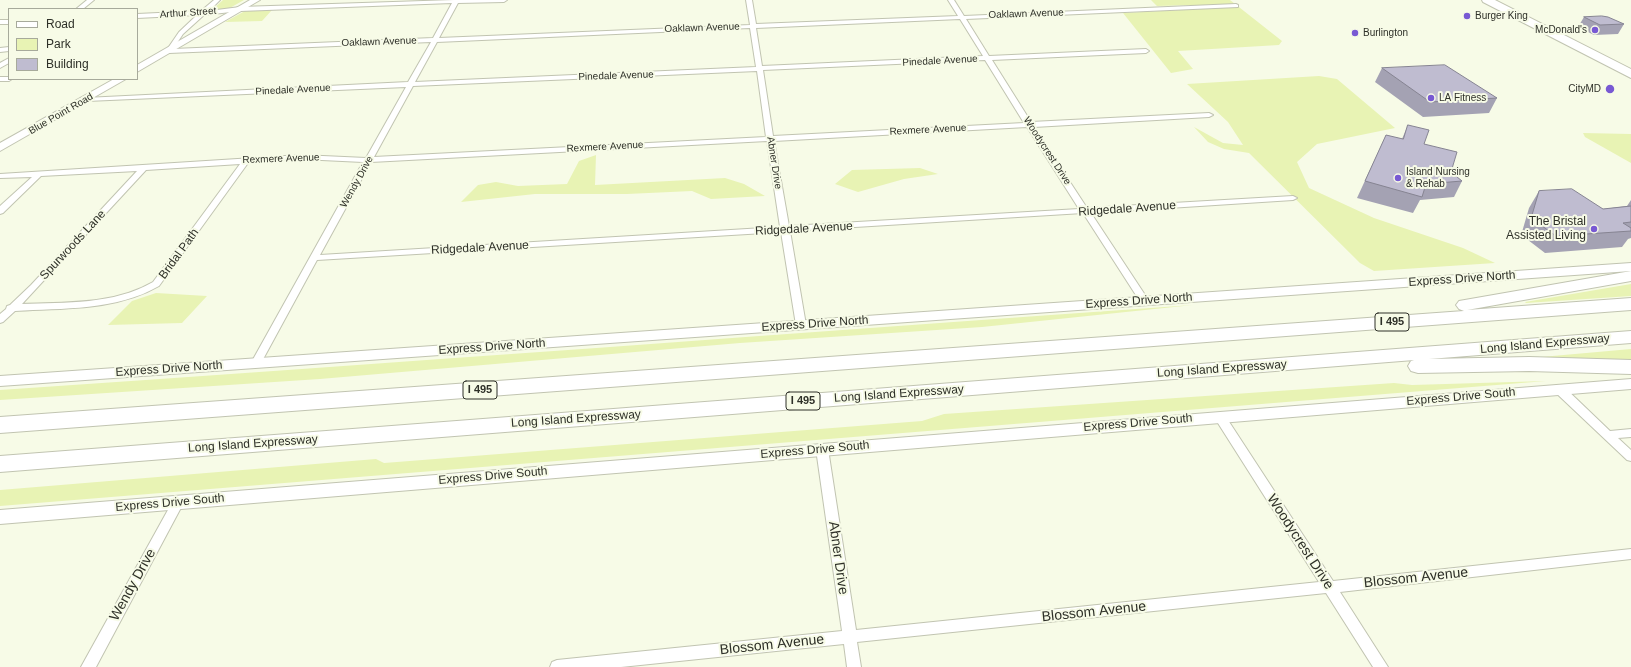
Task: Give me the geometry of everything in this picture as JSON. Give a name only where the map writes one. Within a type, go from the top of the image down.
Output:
[{"type":"highway","points":[[1487,0],[1631,74]]},
{"type":"highway","points":[[1499,0],[1631,67]]},
{"type":"highway","points":[[1153,340],[1322,317],[1467,305],[1631,276]]},
{"type":"highway","name":"I 495","points":[[0,425],[1631,304]]},
{"type":"highway","name":"Long Island Expressway","points":[[0,464],[1631,337]]},
{"type":"highway","points":[[1217,369],[1486,364],[1631,367]]},
{"type":"main road","points":[[138,68],[256,0]]},
{"type":"main road","name":"Blue Point Road","points":[[0,148],[119,80]]},
{"type":"main road","name":"Express Drive North","points":[[0,381],[1631,267]]},
{"type":"main road","name":"Express Drive South","points":[[0,517],[1631,384]]},
{"type":"street","points":[[80,8],[91,0]]},
{"type":"street","points":[[169,50],[181,33],[218,0]]},
{"type":"street","name":"Arthur Street","points":[[138,16],[204,13],[240,9],[504,0]]},
{"type":"street","name":"Abner Drive","points":[[749,0],[801,325]]},
{"type":"street","name":"Woodycrest Drive","points":[[951,0],[1029,125],[1144,300]]},
{"type":"street","name":"Wendy Drive","points":[[256,363],[457,1]]},
{"type":"street","name":"Oaklawn Avenue","points":[[169,50],[1236,6]]},
{"type":"street","name":"Pinedale Avenue","points":[[87,99],[761,70],[1146,51]]},
{"type":"street","name":"Rexmere Avenue","points":[[0,176],[301,157],[369,160],[1209,115]]},
{"type":"street","name":"Bridal Path","points":[[10,308],[110,302],[144,291],[156,284],[246,161]]},
{"type":"street","name":"Spurwoods Lane","points":[[0,320],[10,308],[34,287],[144,168]]},
{"type":"street","points":[[0,210],[40,173]]},
{"type":"street","name":"Ridgedale Avenue","points":[[314,258],[1086,212],[1293,198]]},
{"type":"street","points":[[1559,389],[1631,457]]},
{"type":"street","name":"Woodycrest Drive","points":[[1220,417],[1382,667]]},
{"type":"street","points":[[1608,435],[1631,433]]},
{"type":"street","name":"Abner Drive","points":[[822,449],[854,667]]},
{"type":"street","name":"Wendy Drive","points":[[88,667],[178,502]]},
{"type":"street","name":"Blossom Avenue","points":[[556,667],[1330,587],[1631,554]]},
{"type":"green space","points":[[223,0],[244,0],[228,9],[212,10]]},
{"type":"green space","points":[[1151,0],[1230,0],[1282,41],[1279,45],[1178,51],[1193,69],[1171,73],[1123,13],[1199,9],[1193,5],[1157,6]]},
{"type":"green space","points":[[272,10],[262,21],[225,22],[245,11]]},
{"type":"green space","points":[[1319,76],[1337,79],[1395,128],[1317,144],[1297,162],[1309,188],[1374,218],[1463,248],[1495,263],[1374,271],[1360,263],[1249,153],[1224,149],[1208,142],[1194,127],[1223,143],[1243,145],[1228,122],[1187,84]]},
{"type":"green space","points":[[1583,133],[1631,134],[1631,163],[1585,137]]},
{"type":"green space","points":[[596,155],[595,185],[725,178],[744,184],[765,196],[711,199],[692,191],[627,194],[535,194],[461,202],[478,185],[496,182],[518,186],[567,184],[579,161]]},
{"type":"green space","points":[[920,168],[938,174],[904,179],[858,192],[835,184],[852,170]]},
{"type":"green space","points":[[1631,284],[1631,296],[1525,302]]},
{"type":"green space","points":[[156,293],[207,296],[182,323],[108,325],[132,301]]},
{"type":"green space","points":[[1193,305],[982,327],[740,343],[320,379],[0,400],[0,390]]},
{"type":"green space","points":[[1631,349],[1631,365],[1530,358]]},
{"type":"green space","points":[[1546,381],[0,506],[0,490],[376,459],[384,463],[922,421],[944,414],[1394,383],[1412,385]]},
{"type":"building","points":[[1602,16],[1624,24],[1600,25],[1584,17]]},
{"type":"building","points":[[1445,65],[1497,98],[1430,102],[1382,68]]},
{"type":"building","points":[[1408,125],[1429,130],[1424,144],[1457,152],[1451,172],[1462,181],[1426,184],[1422,197],[1365,181],[1386,135],[1403,139]]},
{"type":"building","points":[[1572,189],[1603,209],[1631,206],[1631,222],[1623,223],[1631,228],[1631,231],[1556,236],[1538,223],[1542,223],[1532,215],[1539,191]]},
{"type":"place","name":"Burger King","points":[[1467,16]]},
{"type":"place","name":"McDonald's","points":[[1595,30]]},
{"type":"place","name":"Burlington","points":[[1355,33]]},
{"type":"place","name":"CityMD","points":[[1610,89]]},
{"type":"place","name":"LA Fitness","points":[[1431,98]]},
{"type":"place","name":"Island Nursing & Rehab","points":[[1398,178]]},
{"type":"place","name":"The Bristal Assisted Living","points":[[1594,229]]}]
